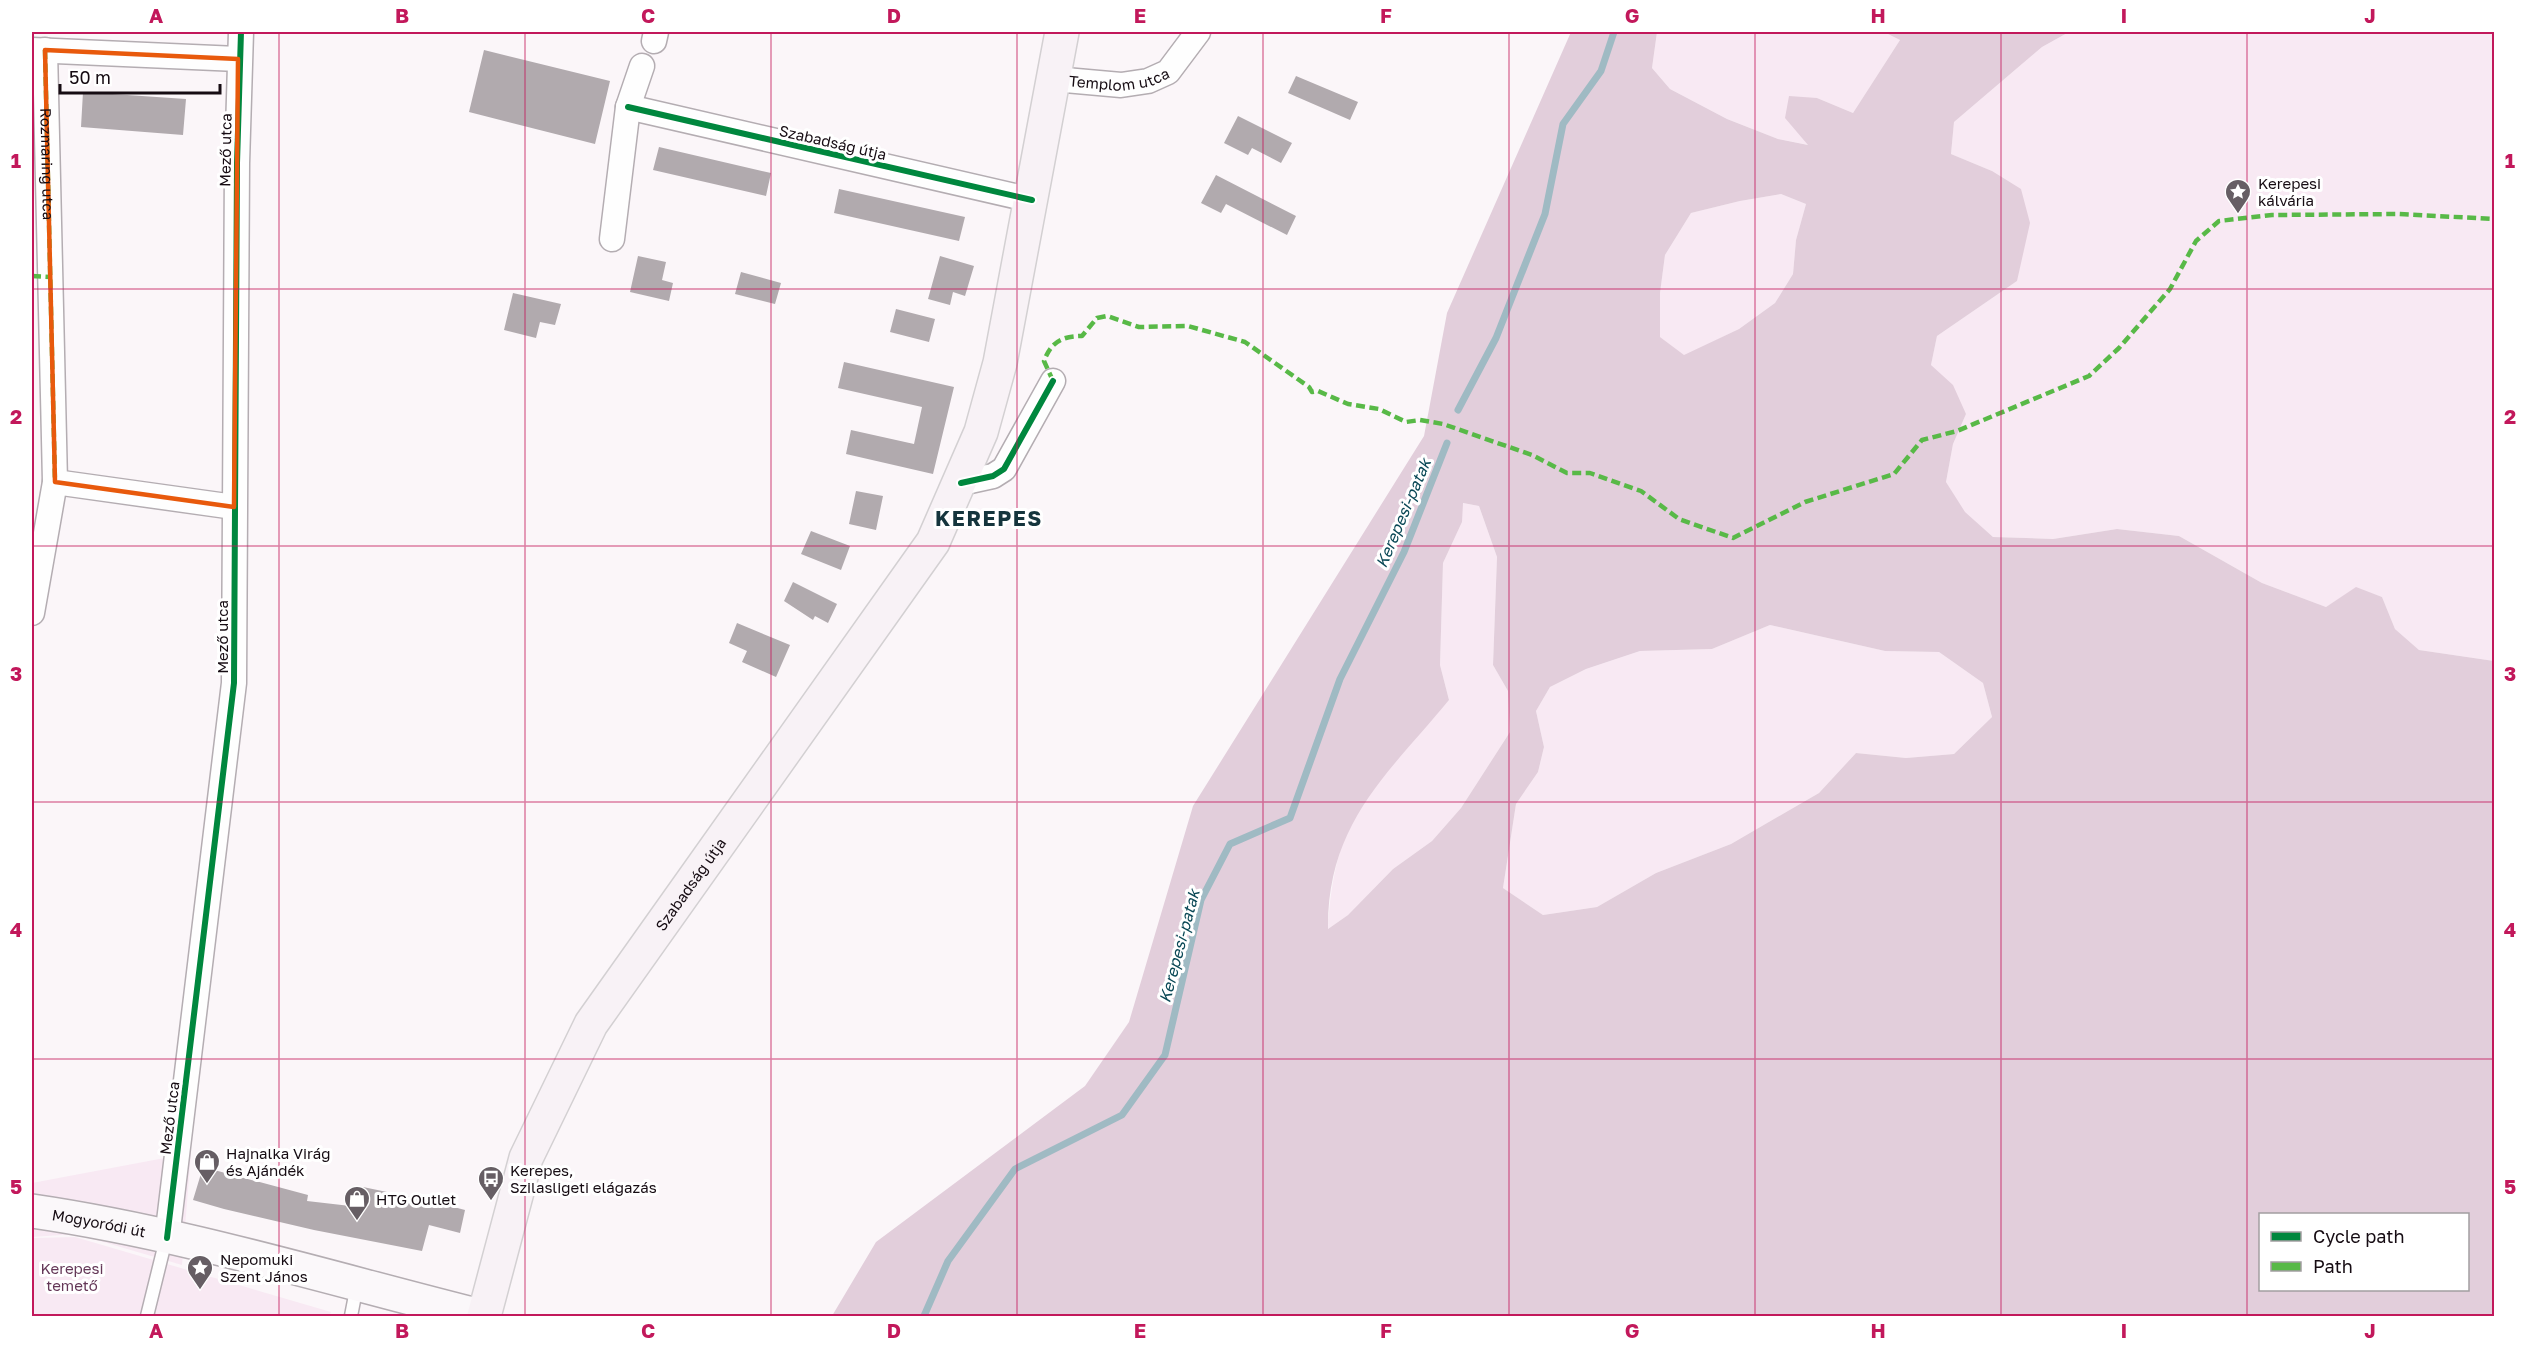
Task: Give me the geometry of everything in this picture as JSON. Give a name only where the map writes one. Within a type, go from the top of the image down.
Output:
[{"type":"main road","name":"Szabadság útja","points":[[482,1317],[526,1158],[591,1024],[933,542],[961,483],[981,432],[1000,363],[1062,32]]},
{"type":"street","name":"Mező utca","points":[[167,1238],[234,683],[238,59],[241,32]]},
{"type":"street","name":"Templom utca","points":[[1054,79],[1121,85],[1148,81],[1168,72],[1198,32]]},
{"type":"street","points":[[38,50],[238,59]]},
{"type":"street","name":"Rozmaring utca","points":[[32,613],[55,482],[41,277],[38,50]]},
{"type":"street","points":[[612,239],[628,107],[642,66]]},
{"type":"street","name":"Szabadság útja","points":[[628,107],[1032,200]]},
{"type":"street","points":[[961,483],[993,476],[1004,469],[1053,381]]},
{"type":"street","points":[[55,482],[234,507]]},
{"type":"street","name":"Mogyoródi út","points":[[32,1211],[77,1218],[167,1238],[482,1317]]},
{"type":"lane","points":[[147,1317],[167,1238]]},
{"type":"lane","points":[[351,1317],[357,1285]]},
{"type":"highlighted area","points":[[45,50],[238,59],[234,507],[55,482]]},
{"type":"green space","points":[[1657,32],[1884,32],[1900,40],[1853,113],[1817,98],[1809,145],[1778,139],[1727,119],[1670,89],[1652,68]]},
{"type":"green space","points":[[2069,32],[2494,32],[2494,661],[2419,650],[2395,629],[2382,597],[2356,588],[2326,607],[2262,583],[2179,536],[2117,529],[2053,539],[1993,537],[1964,512],[1946,482],[1953,444],[1966,414],[1931,365],[1937,336],[2017,281],[1992,171],[1951,154],[1954,122],[2042,47]]},
{"type":"green space","points":[[1781,194],[1806,204],[1796,240],[1793,274],[1775,303],[1739,329],[1684,356],[1660,337],[1660,293],[1665,255],[1691,213]]},
{"type":"green space","points":[[1462,503],[1479,506],[1497,557],[1493,665],[1508,691],[1510,732],[1461,808],[1432,841],[1393,869],[1348,915],[1328,929],[1331,898],[1340,852],[1358,810],[1401,753],[1449,700],[1440,665],[1443,563],[1462,522]]},
{"type":"green space","points":[[1770,625],[1885,651],[1939,652],[1983,683],[1992,717],[1954,754],[1906,758],[1856,753],[1819,793],[1731,844],[1656,873],[1597,907],[1543,915],[1503,888],[1516,804],[1538,772],[1544,747],[1536,711],[1550,687],[1586,669],[1640,651],[1712,649]]},
{"type":"green space","points":[[191,1153],[182,1265],[76,1234],[32,1237],[32,1183]]},
{"type":"green space","name":"Kerepesi temető","points":[[75,1237],[331,1312],[329,1316],[32,1316],[34,1238]]},
{"type":"shaded area","points":[[1571,32],[1657,32],[1652,68],[1670,89],[1727,119],[1778,139],[1808,145],[1785,118],[1789,96],[1817,98],[1853,113],[1900,40],[1884,32],[2069,32],[2042,47],[1954,122],[1951,154],[1992,171],[2021,189],[2030,223],[2017,281],[1937,336],[1931,365],[1953,385],[1966,414],[1953,444],[1946,482],[1965,512],[1993,537],[2053,539],[2117,529],[2179,536],[2262,583],[2326,607],[2356,587],[2382,597],[2395,629],[2419,650],[2494,661],[2494,1316],[832,1316],[876,1242],[1085,1086],[1129,1022],[1193,806],[1424,436],[1447,313]],"holes":[[[1781,194],[1806,204],[1796,240],[1793,274],[1775,303],[1739,329],[1684,355],[1660,337],[1660,293],[1665,255],[1691,213]],[[1463,503],[1479,506],[1497,557],[1493,665],[1508,691],[1510,732],[1461,808],[1432,841],[1393,869],[1348,915],[1328,929],[1330,892],[1338,859],[1350,829],[1365,802],[1384,777],[1449,700],[1440,665],[1443,563],[1462,522]],[[1770,625],[1885,651],[1939,652],[1983,683],[1992,717],[1954,754],[1906,758],[1856,753],[1819,793],[1731,844],[1656,873],[1597,907],[1543,915],[1503,888],[1516,804],[1538,772],[1544,747],[1536,711],[1550,687],[1586,669],[1640,651],[1712,649]]]},
{"type":"building","points":[[484,50],[610,81],[595,144],[469,112]]},
{"type":"building","points":[[1296,76],[1358,102],[1350,120],[1288,93]]},
{"type":"building","points":[[83,92],[186,99],[183,135],[81,127]]},
{"type":"building","points":[[1238,116],[1292,143],[1281,163],[1252,148],[1248,155],[1224,143]]},
{"type":"building","points":[[659,147],[771,173],[766,196],[653,170]]},
{"type":"building","points":[[1216,175],[1296,216],[1287,235],[1226,204],[1221,213],[1201,203]]},
{"type":"building","points":[[839,189],[965,217],[959,241],[834,213]]},
{"type":"building","points":[[638,256],[666,262],[662,280],[673,283],[669,301],[630,292]]},
{"type":"building","points":[[940,256],[974,266],[965,296],[953,292],[950,305],[928,299]]},
{"type":"building","points":[[741,272],[781,283],[775,304],[735,294]]},
{"type":"building","points":[[513,293],[561,304],[555,325],[540,322],[536,338],[504,330]]},
{"type":"building","points":[[896,309],[935,319],[929,342],[890,332]]},
{"type":"building","points":[[844,362],[954,387],[933,474],[846,454],[851,430],[914,444],[922,407],[838,388]]},
{"type":"building","points":[[856,491],[883,496],[876,530],[849,524]]},
{"type":"building","points":[[811,531],[850,546],[841,570],[801,554]]},
{"type":"building","points":[[793,582],[837,604],[828,623],[815,616],[813,620],[784,601]]},
{"type":"building","points":[[737,623],[790,645],[776,677],[742,662],[747,651],[729,643]]},
{"type":"building","points":[[203,1167],[308,1195],[307,1201],[359,1207],[363,1187],[465,1210],[460,1233],[429,1225],[422,1251],[314,1230],[193,1200]]},
{"type":"waterway","name":"Kerepesi-patak","points":[[1458,410],[1496,338],[1545,214],[1563,124],[1601,71],[1614,32]]},
{"type":"waterway","name":"Kerepesi-patak","points":[[924,1316],[948,1261],[1015,1169],[1122,1115],[1165,1055],[1201,900],[1230,844],[1290,818],[1340,679],[1404,552],[1447,443]]},
{"type":"marked path","points":[[45,50],[55,482]]},
{"type":"marked path","points":[[1053,381],[1044,361],[1050,349],[1058,341],[1082,336],[1097,318],[1107,316],[1139,327],[1188,326],[1245,342],[1309,387],[1312,392],[1318,391],[1348,404],[1379,409],[1406,422],[1420,420],[1443,424],[1532,455],[1567,473],[1590,473],[1641,491],[1679,519],[1733,538],[1805,502],[1894,474],[1922,440],[1957,431],[2089,376],[2119,348],[2170,289],[2196,241],[2219,221],[2272,215],[2399,214],[2494,219]]},
{"type":"marked path","points":[[32,276],[50,277]]},
{"type":"cycle path","points":[[167,1238],[234,683],[237,163],[241,32]]},
{"type":"cycle path","points":[[628,107],[1032,200]]},
{"type":"cycle path","points":[[961,483],[993,476],[1004,469],[1053,381]]},
{"type":"place","name":"Kerepesi kálvária","points":[[2238,215]]},
{"type":"place","name":"Hajnalka Virág és Ajándék","points":[[207,1185]]},
{"type":"place","name":"Kerepes, Szilasligeti elágazás","points":[[491,1202]]},
{"type":"place","name":"HTG Outlet","points":[[357,1222]]},
{"type":"place","name":"Nepomuki Szent János","points":[[200,1291]]},
{"type":"district","name":"KEREPES","points":[[989,518]]}]
